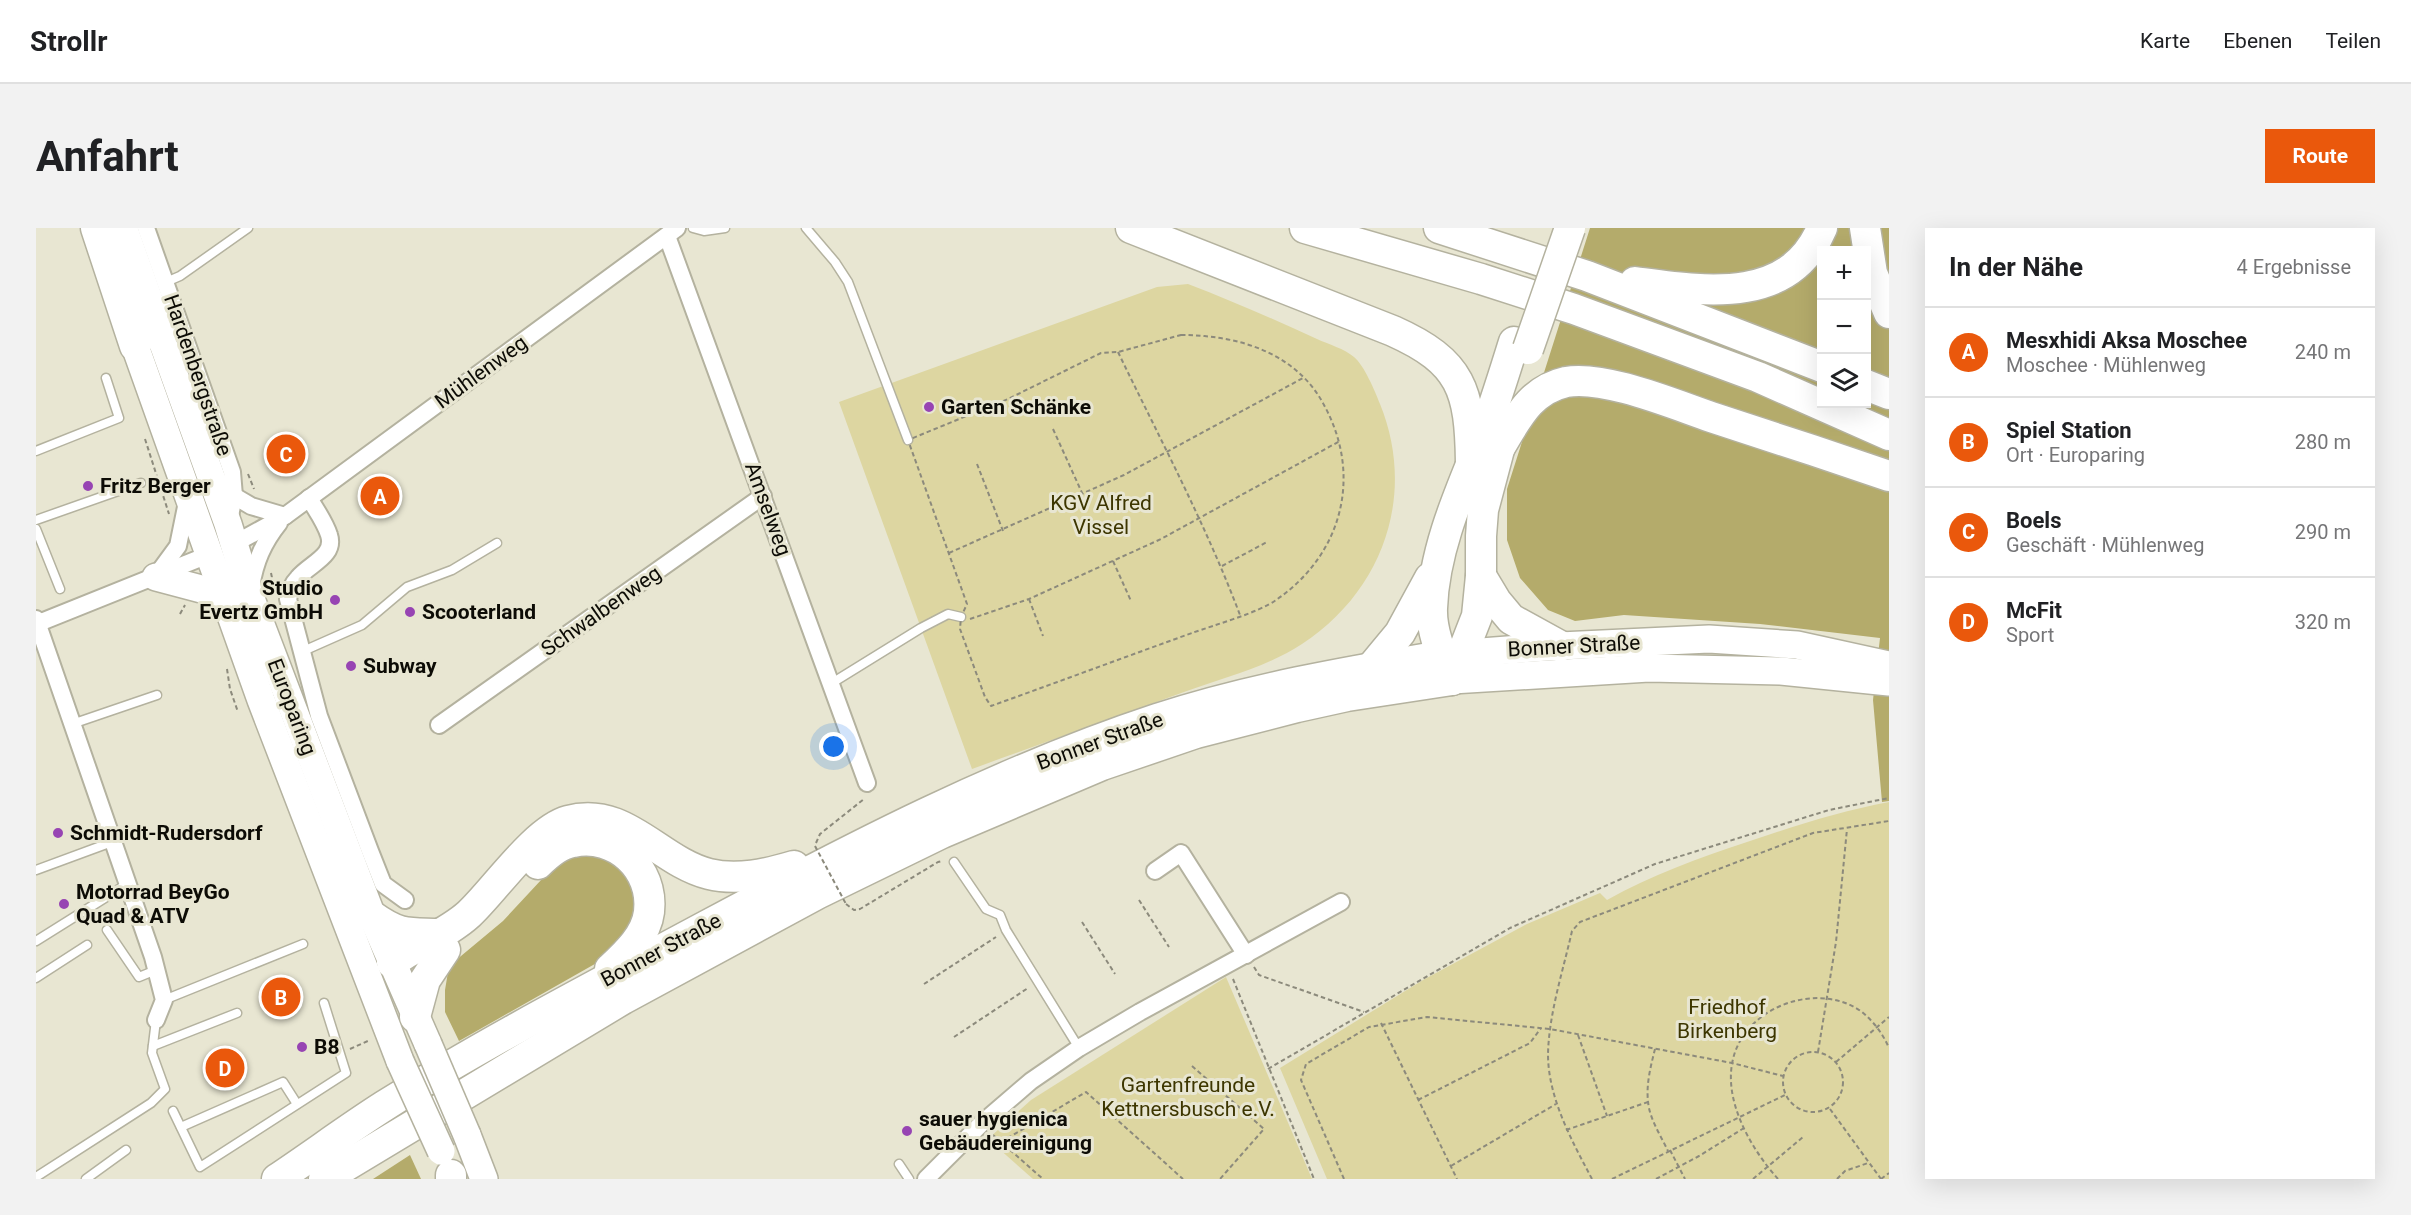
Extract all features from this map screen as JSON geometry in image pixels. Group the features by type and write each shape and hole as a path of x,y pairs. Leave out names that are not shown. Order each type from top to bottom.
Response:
{"highway":[{"name":"Europaring","path":"96,228 148,342"},
{"name":"Europaring","path":"122,228 148,342"},
{"path":"1131,228 1372,322 1422,344 1455,376 1465,398 1470,423 1471,463"},
{"path":"1305,228 1481,279 1574,309 1758,377 1889,435"},
{"path":"1439,228 1587,276 1817,365"},
{"path":"1455,667 1477,616 1484,510 1521,346 1555,228"},
{"path":"1371,668 1400,633 1436,567 1471,463 1570,228"},
{"path":"1587,276 1685,289 1733,291 1767,282 1793,267 1815,244 1822,228"},
{"path":"1865,228 1872,273 1889,313"},
{"path":"1500,447 1522,408 1532,398 1548,388 1564,383 1596,382 1661,400 1889,476"},
{"path":"1871,387 1889,394"},
{"path":"1436,567 1431,610 1455,667"},
{"path":"1481,576 1510,619 1560,646"},
{"name":"Bonner Straße","path":"277,1179 385,1106 817,856 1097,740 1161,718 1255,692 1371,668 1455,667"},
{"name":"Bonner Straße","path":"324,1179 623,999 886,860 1009,803 1113,761 1196,733 1455,667"},
{"path":"415,1017 425,980 442,942 541,837 566,821 591,818 616,823 637,834 675,860 710,875 767,875 817,856"},
{"path":"379,968 405,952 431,941 464,940 545,857 572,842 594,840 622,851 635,862 644,876 648,890 649,913 642,932 628,952 591,988"},
{"path":"372,916 405,934 442,942"}],"main road":[{"name":"Europaring","path":"148,342 212,480 231,534 238,600 379,968 415,1017 484,1179"},
{"name":"Europaring","path":"148,342 189,495 208,555 238,600 372,916 388,1031 448,1168"},
{"path":"212,480 234,496"},
{"path":"208,555 231,534"},
{"path":"156,577 238,600"},
{"name":"Bonner Straße","path":"1455,667 1560,646 1709,639 1797,645 1889,665"},
{"name":"Bonner Straße","path":"1455,667 1781,671 1889,682"}],"street":[{"name":"Hardenbergstraße","path":"146,228 232,472 234,496 231,534"},
{"name":"Amselweg","path":"672,232 763,496 867,783"},
{"name":"Mühlenweg","path":"238,600 269,536 285,516 672,232"},
{"path":"156,577 178,546 189,495"},
{"path":"234,496 251,506 285,516"},
{"name":"Schwalbenweg","path":"440,725 763,496"},
{"path":"309,498 326,527 330,538 330,549 299,576 291,588 288,599 319,716 383,884 405,900"},
{"name":"Mühlenweg","path":"231,534 285,516"},
{"path":"156,1020 164,1000 156,970 37,622 208,555"},
{"path":"1155,871 1181,853 1246,955"},
{"path":"926,1179 982,1123 1031,1081 1079,1048 1341,902"}],"lane":[{"path":"166,282 180,276 248,228"},
{"path":"693,228 704,231 725,228"},
{"path":"806,228 835,262 848,282 908,440"},
{"path":"36,451 119,418 106,378"},
{"path":"36,520 141,483"},
{"path":"36,529 60,589"},
{"path":"301,652 363,625 407,587 452,570 497,543"},
{"path":"832,683 930,623 948,614 961,617"},
{"path":"71,724 157,695"},
{"path":"36,870 112,842"},
{"path":"954,862 986,909 1000,915 1006,930 1079,1048"},
{"path":"36,941 127,884"},
{"path":"107,930 139,977 156,970"},
{"path":"164,1000 303,944"},
{"path":"36,978 87,945"},
{"path":"173,1111 200,1167 346,1072 324,1003"},
{"path":"153,1046 237,1014"},
{"path":"36,1177 151,1103 165,1089 152,1053 156,1020"},
{"path":"181,1127 283,1082 297,1104"},
{"path":"86,1179 126,1150"},
{"path":"899,1164 909,1179"}],"path":[{"path":"1181,335 1209,335 1234,339 1263,349 1291,367 1303,378 1321,399 1332,419 1340,441 1345,478 1341,508 1330,541 1316,564 1275,602 991,706 985,697 960,629 961,617 967,604 908,440 1008,399 1101,353 1118,352 1181,335"},
{"path":"1118,352 1200,518 1222,566 1240,615"},
{"path":"949,553 1083,495 1166,453 1303,378"},
{"path":"1053,429 1083,495"},
{"path":"961,617 974,619 1029,599 1161,539 1340,441"},
{"path":"977,464 1003,531"},
{"path":"1222,566 1267,542"},
{"path":"257,558 269,562 273,586 288,599"},
{"path":"1113,561 1131,601"},
{"path":"1029,599 1043,636"},
{"path":"226,666 230,689 238,712"},
{"path":"867,783 869,790 866,797 820,834 817,856 846,904 854,910 860,909 938,862 954,862"},
{"path":"1268,1069 1510,928 1655,864 1829,810 1889,798"},
{"path":"1592,1179 1566,1130 1556,1104 1548,1056 1550,1029 1572,931 1580,922 1813,833 1889,821"},
{"path":"1818,1052 1836,942 1847,829"},
{"path":"1139,900 1169,947"},
{"path":"1082,922 1115,974"},
{"path":"924,984 1006,930"},
{"path":"1246,955 1259,975 1365,1012"},
{"path":"1228,965 1314,1179"},
{"path":"954,1037 1038,982"},
{"path":"1778,1179 1768,1168 1744,1128 1733,1096 1732,1063 1737,1046 1751,1026 1766,1013 1784,1004 1807,999 1827,999 1861,1012 1877,1027 1889,1048"},
{"path":"1344,1179 1301,1080 1306,1064 1369,1027 1381,1023 1427,1017 1550,1029 1732,1063 1783,1076"},
{"path":"1836,1062 1889,1017"},
{"path":"1381,1023 1457,1179"},
{"path":"1418,1100 1530,1043 1541,1029"},
{"path":"340,1054 388,1031"},
{"path":"1578,1035 1607,1116"},
{"path":"1655,1048 1648,1102 1669,1150 1685,1179"},
{"path":"1818,1052 1828,1055 1836,1062 1842,1073 1843,1087 1839,1099 1829,1108 1817,1113 1804,1112 1793,1105 1785,1095 1783,1076 1790,1062 1803,1053 1818,1052"},
{"path":"1192,1066 1264,1129 1220,1179"},
{"path":"1001,1142 1086,1092 1184,1179"},
{"path":"1612,1179 1785,1095"},
{"path":"1566,1130 1648,1102"},
{"path":"1451,1166 1556,1104"},
{"path":"1829,1108 1881,1179 1889,1173"},
{"path":"982,1123 1043,1179"},
{"path":"1656,1179 1744,1128"},
{"path":"1753,1179 1803,1137"},
{"path":"1837,1179 1845,1171 1868,1162"}],"green space":[{"name":"KGV Alfred Vissel","path":"1188,284 1341,349 1354,357 1362,366 1380,404 1391,438 1395,472 1393,506 1385,538 1372,569 1354,597 1330,622 1302,644 1274,659 972,769 839,402 1157,287"},
{"name":"Friedhof Birkenberg","path":"1889,802 1889,1179 1327,1179 1280,1068 1423,980 1527,924 1600,893 1607,900 1693,861 1782,830"},
{"name":"Gartenfreunde Kettnersbusch e.V.","path":"1226,977 1312,1179 1033,1179 988,1139 1031,1100"}],"shaded area":[{"path":"1590,228 1889,228 1889,801 1882,802 1873,700 1880,638 1760,624 1624,615 1575,621 1548,610 1520,578 1507,540 1507,489"},
{"path":"589,852 620,863 640,904 623,948 459,1041 445,1012 445,990 449,966 503,921 542,879 560,864 574,855"},
{"path":"410,1155 421,1179 373,1179"}],"place":[{"name":"Garten Schänke","path":"929,407"},
{"name":"Boels","path":"286,454"},
{"name":"Fritz Berger","path":"88,486"},
{"name":"Mesxhidi Aksa Moschee","path":"380,496"},
{"name":"Studio Evertz GmbH","path":"335,600"},
{"name":"Scooterland","path":"410,612"},
{"name":"Subway","path":"351,666"},
{"name":"Schmidt-Rudersdorf","path":"58,833"},
{"name":"Motorrad BeyGo Quad & ATV","path":"64,904"},
{"name":"Spiel Station","path":"281,997"},
{"name":"B8","path":"302,1047"},
{"name":"McFit","path":"225,1068"},
{"name":"sauer hygienica Gebäudereinigung","path":"907,1131"}]}
